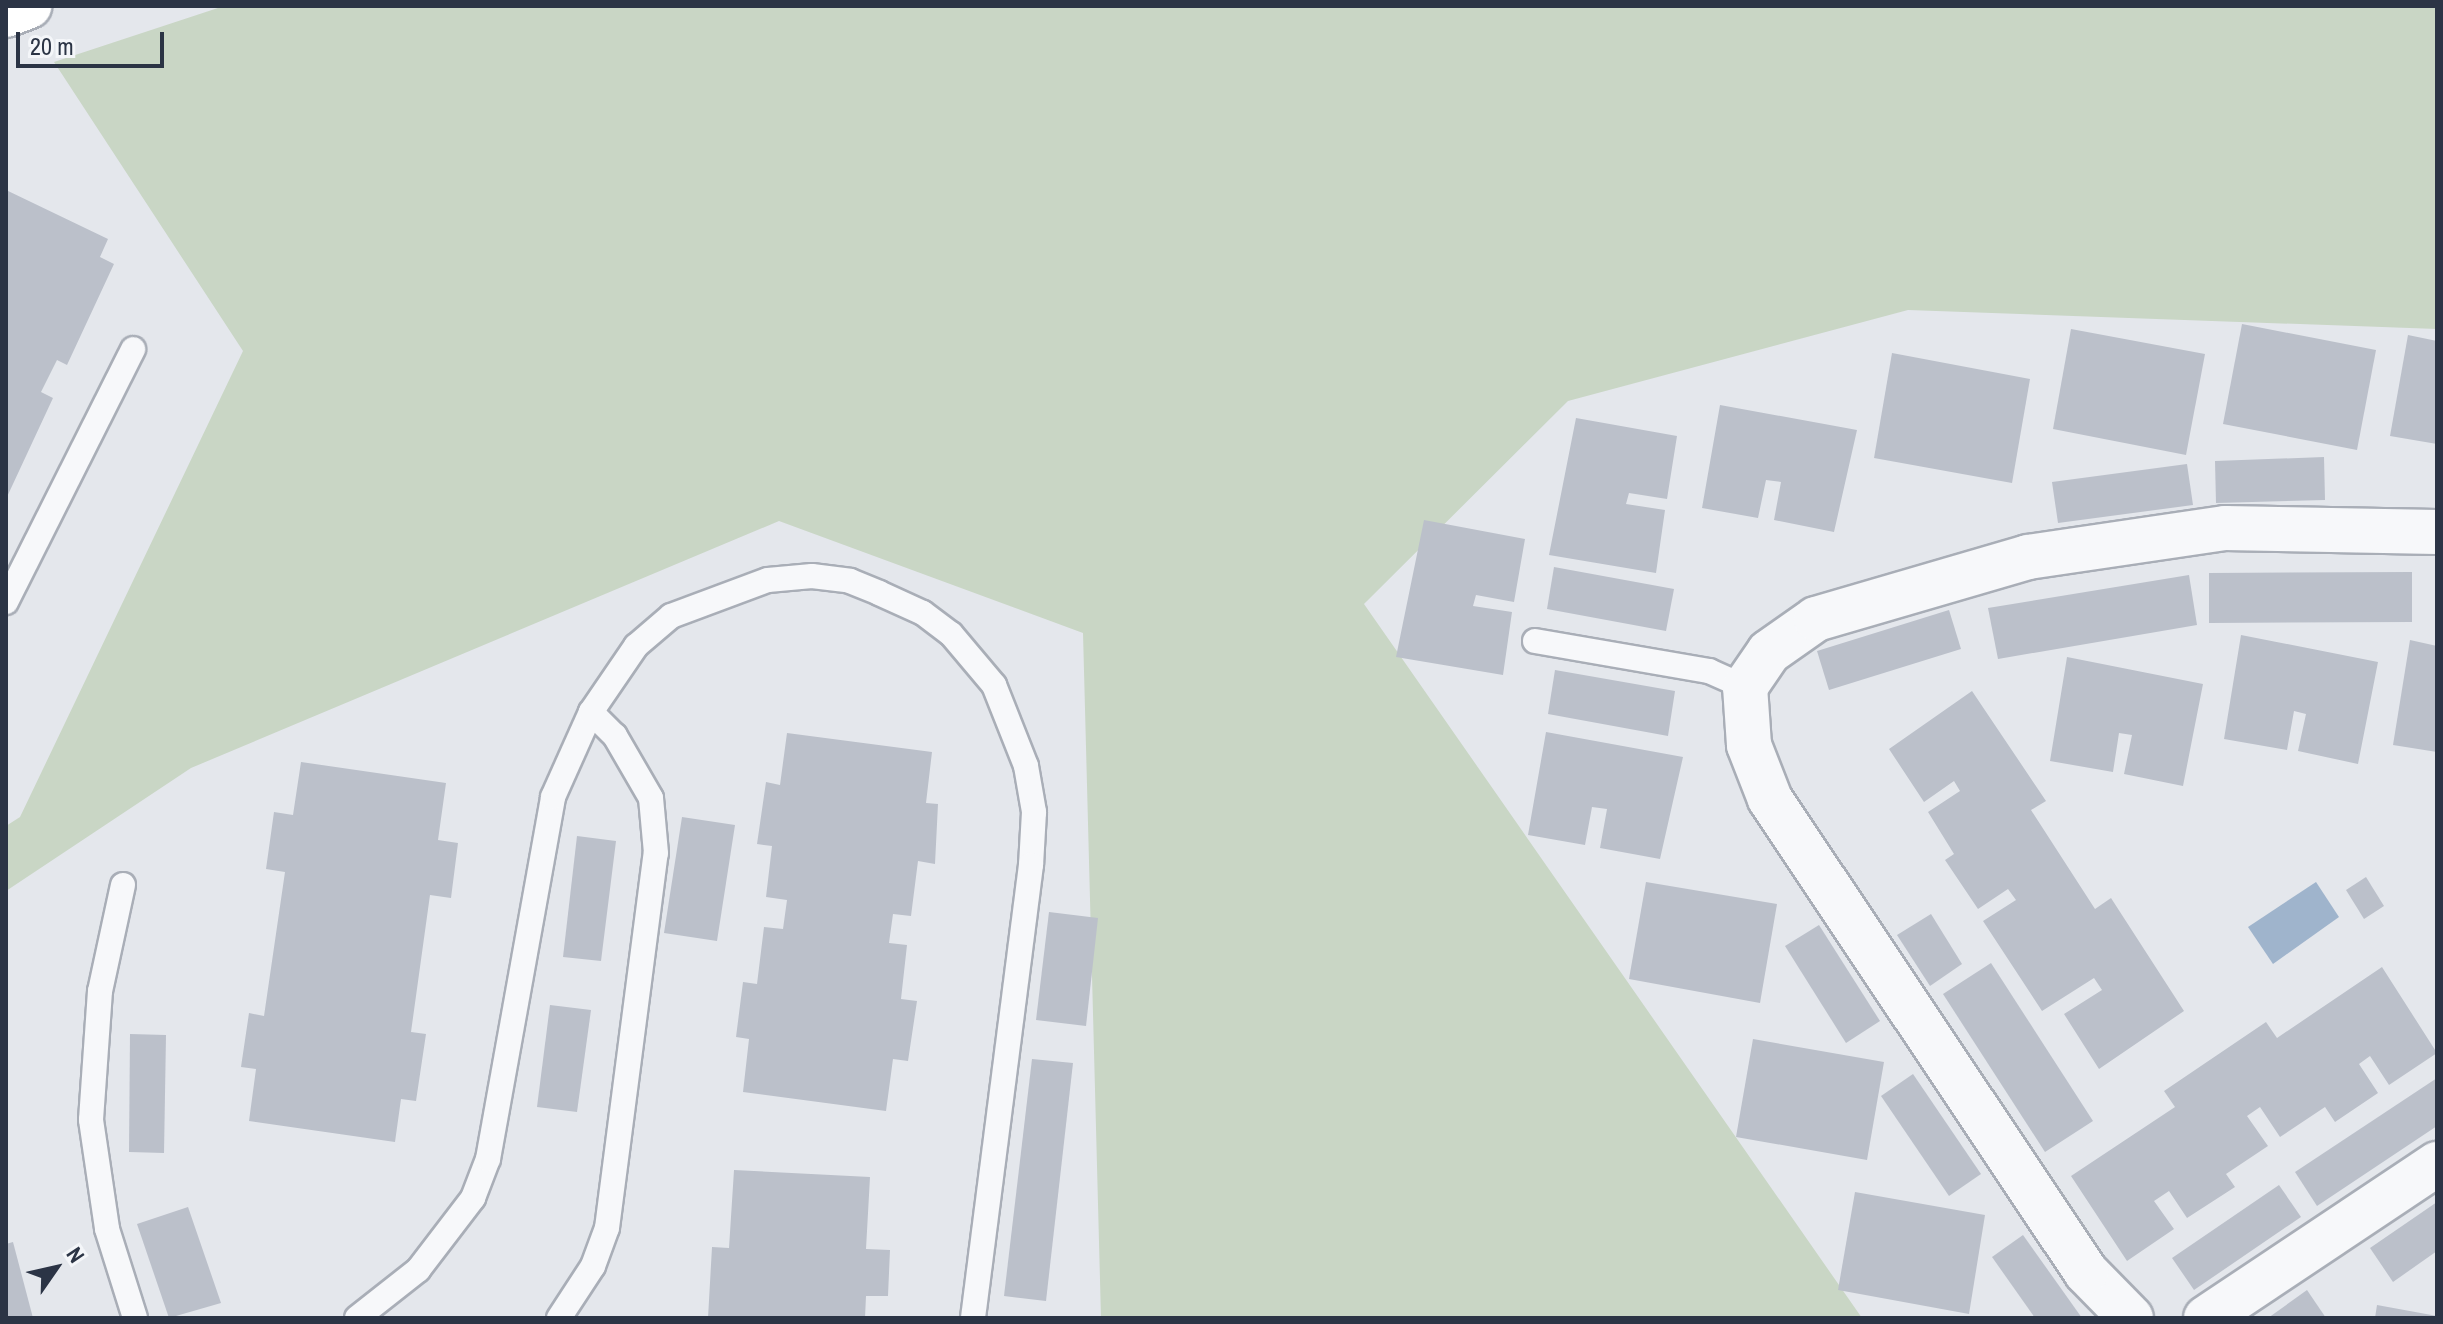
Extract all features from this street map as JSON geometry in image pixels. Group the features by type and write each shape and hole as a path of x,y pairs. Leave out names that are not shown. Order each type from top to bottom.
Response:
{"highway":[{"path":"6,15 29,6"}],"street":[{"path":"2131,1318 2086,1272 1770,799 1749,745 1745,687 1769,652 1816,619 2028,557 2225,528 2437,532"},
{"path":"2206,1318 2437,1164"}],"lane":[{"path":"6,602 133,349"},
{"path":"357,1318 391,1308 453,1230 473,1198 488,1159 553,797 591,712 636,646 671,616 768,580 812,576 850,581 923,613 951,634 994,685 1026,766 1034,812 973,1318"},
{"path":"1535,641 1709,671 1745,687"},
{"path":"559,1318 593,1266 607,1228 656,853 651,798 615,736 591,712"},
{"path":"123,885 100,991 91,1120 107,1229 135,1318"}],"green space":[{"path":"224,6 2437,6 2437,329 1908,310 1568,401 1364,604 1862,1318 1101,1318 1083,633 779,521 191,768 6,891 6,826 20,817 243,351 54,62"}],"water":[{"path":"2316,882 2339,917 2273,964 2248,927"}],"building":[{"path":"6,190 108,239 100,257 114,264 67,365 57,360 41,392 53,398 6,499"},
{"path":"2242,324 2376,350 2357,450 2223,424"},
{"path":"2071,329 2205,354 2186,455 2053,429"},
{"path":"2408,335 2437,341 2437,444 2390,436"},
{"path":"1892,353 2030,379 2012,483 1874,458"},
{"path":"1720,405 1857,430 1834,532 1774,520 1781,482 1766,480 1758,518 1702,508"},
{"path":"1576,418 1677,436 1667,499 1629,493 1626,504 1665,510 1656,573 1549,555"},
{"path":"2324,457 2325,500 2216,503 2215,461"},
{"path":"2187,464 2193,505 2058,523 2052,482"},
{"path":"1424,520 1525,539 1514,602 1476,595 1473,606 1512,612 1503,675 1396,657"},
{"path":"1554,567 1674,589 1666,631 1547,609"},
{"path":"2412,572 2412,622 2209,623 2209,573"},
{"path":"2189,575 2197,625 1998,659 1988,608"},
{"path":"1949,610 1961,649 1829,690 1817,651"},
{"path":"2241,635 2378,662 2358,764 2298,751 2306,714 2294,711 2287,750 2224,739"},
{"path":"2410,640 2437,646 2437,752 2393,745"},
{"path":"2067,657 2203,684 2183,786 2124,774 2132,735 2119,733 2113,772 2050,761"},
{"path":"1555,670 1675,691 1668,736 1548,714"},
{"path":"1972,691 2046,801 2031,810 2095,909 2111,898 2184,1011 2099,1069 2064,1014 2102,990 2094,978 2042,1011 1983,921 2016,900 2008,889 1978,909 1945,860 1954,854 1928,812 1960,791 1954,781 1924,802 1889,749"},
{"path":"1546,732 1683,757 1660,859 1600,848 1607,809 1592,807 1585,845 1528,835"},
{"path":"787,733 932,752 926,803 938,804 935,864 918,861 911,916 893,914 889,943 907,945 901,999 917,1001 908,1061 893,1059 886,1111 743,1092 749,1039 736,1037 743,982 757,984 764,927 783,929 787,900 766,897 772,846 757,844 766,782 780,785"},
{"path":"301,762 446,783 438,840 458,843 451,898 430,895 411,1032 426,1034 416,1101 401,1099 395,1142 249,1121 256,1069 241,1067 249,1013 264,1016 285,872 266,869 274,812 293,815"},
{"path":"682,817 735,825 717,941 664,933"},
{"path":"577,836 616,841 601,961 563,957"},
{"path":"2366,877 2384,906 2364,919 2346,890"},
{"path":"1646,882 1777,904 1760,1003 1629,979"},
{"path":"1049,912 1098,918 1086,1026 1036,1020"},
{"path":"1931,914 1962,964 1930,986 1897,935"},
{"path":"1819,925 1880,1021 1846,1043 1785,946"},
{"path":"1991,963 2093,1121 2045,1152 1943,994"},
{"path":"2382,967 2437,1053 2389,1085 2370,1056 2359,1064 2378,1093 2335,1122 2325,1107 2280,1137 2260,1107 2247,1116 2268,1146 2226,1174 2235,1187 2187,1218 2169,1191 2154,1201 2174,1229 2127,1261 2071,1176 2175,1107 2164,1091 2266,1022 2277,1038"},
{"path":"550,1005 591,1010 577,1112 537,1107"},
{"path":"130,1034 166,1035 164,1153 129,1152"},
{"path":"1753,1039 1884,1062 1867,1160 1736,1137"},
{"path":"1032,1059 1073,1063 1046,1301 1004,1296"},
{"path":"1913,1074 1981,1174 1949,1196 1881,1096"},
{"path":"2437,1078 2437,1126 2317,1206 2295,1172"},
{"path":"734,1170 870,1177 866,1249 890,1250 888,1296 866,1296 865,1318 708,1318 712,1247 729,1248"},
{"path":"2279,1185 2301,1217 2194,1290 2172,1258"},
{"path":"1855,1192 1985,1215 1969,1314 1838,1290"},
{"path":"2437,1202 2437,1251 2393,1282 2370,1248"},
{"path":"188,1207 221,1303 169,1318 137,1224"},
{"path":"2023,1235 2082,1318 2035,1318 1992,1257"},
{"path":"13,1242 33,1318 6,1318 6,1244"},
{"path":"2307,1290 2326,1318 2268,1318"},
{"path":"2377,1305 2437,1316 2437,1318 2375,1318"}]}
